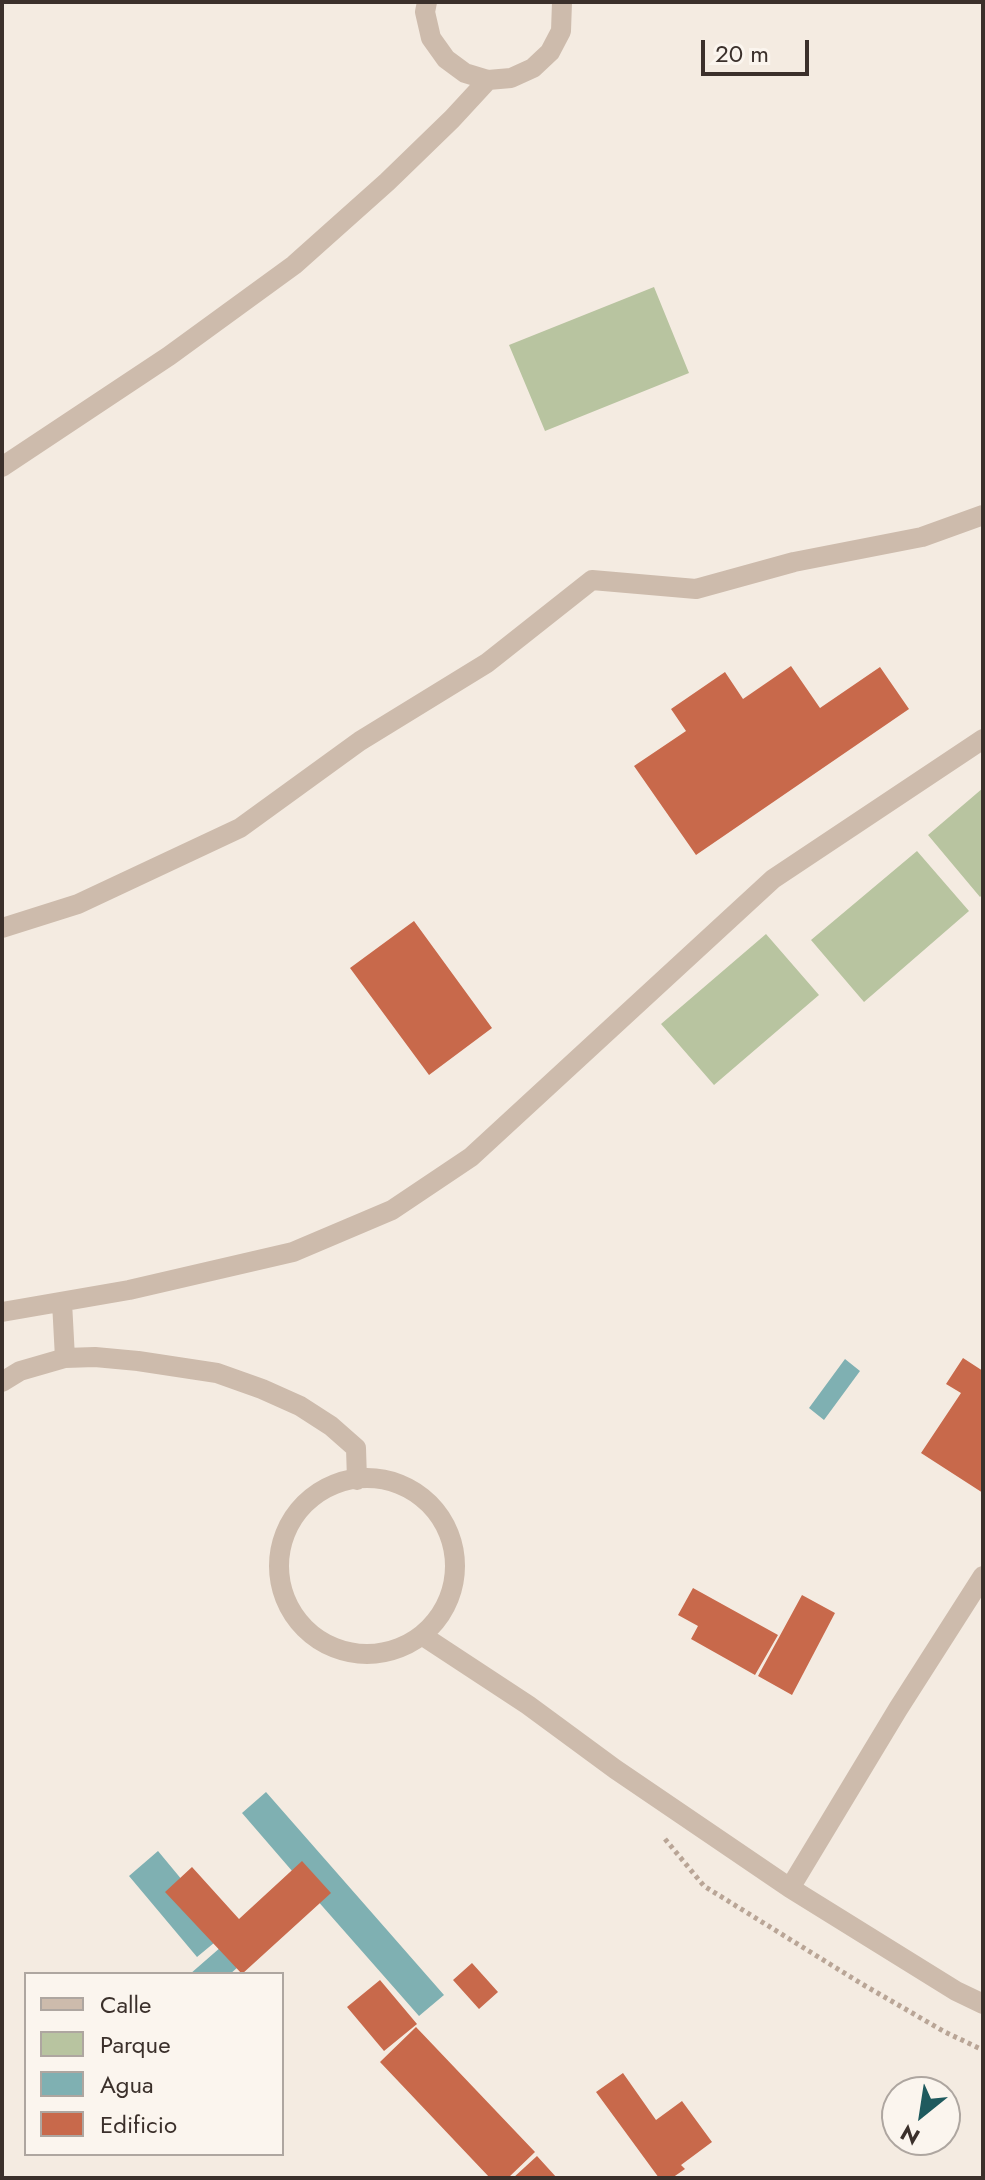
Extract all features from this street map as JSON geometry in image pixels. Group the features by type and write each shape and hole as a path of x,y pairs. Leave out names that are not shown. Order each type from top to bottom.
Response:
{"street":[{"path":"427,2 425,12 431,38 446,59 465,73 488,80 511,78 533,68 550,52 561,31 562,2"},
{"path":"2,467 169,356 294,265 398,172 488,80"},
{"path":"2,928 78,904 240,828 360,741 487,663 592,580 696,589 794,562 922,537 983,515"},
{"path":"2,1312 129,1290 293,1252 392,1210 471,1157 773,879 983,739"},
{"path":"62,1302 65,1358"},
{"path":"2,1382 20,1371 65,1358 138,1361 217,1373 300,1406 331,1426 356,1448 357,1480"},
{"path":"376,1478 409,1489 436,1511 452,1542 455,1576 445,1609 423,1636 392,1652 357,1655 324,1644 297,1622 281,1591 278,1556 288,1524 311,1497 342,1481 357,1480 376,1478"},
{"path":"790,1888 983,1576"},
{"path":"423,1636 528,1705 615,1769 790,1888 956,1991 983,2004"}],"path":[{"path":"661,1834 704,1886 862,1984 983,2050"}],"green space":[{"path":"654,287 689,373 545,431 509,345"},
{"path":"983,788 983,894 980,897 928,835"},
{"path":"917,851 969,911 864,1002 811,940"},
{"path":"766,934 819,995 714,1085 661,1024"}],"water":[{"path":"845,1359 860,1371 824,1420 809,1408"},
{"path":"266,1792 444,1995 419,2016 316,1899 232,1972 192,1972 299,1879 242,1813"},
{"path":"158,1851 226,1933 197,1957 129,1876"}],"building":[{"path":"791,666 820,708 880,667 909,709 696,855 634,766 686,731 671,709 725,672 743,699"},
{"path":"414,921 492,1028 429,1075 350,968"},
{"path":"963,1358 983,1371 983,1493 921,1453 961,1393 946,1384"},
{"path":"693,1588 778,1635 755,1675 691,1639 698,1626 678,1615"},
{"path":"802,1595 835,1613 792,1695 758,1676"},
{"path":"302,1861 331,1893 244,1972 240,1972 165,1892 192,1867 239,1919"},
{"path":"472,1963 498,1992 479,2009 453,1980"},
{"path":"380,1980 417,2024 384,2051 347,2007"},
{"path":"416,2027 535,2152 508,2178 490,2178 380,2062"},
{"path":"623,2073 656,2120 682,2101 712,2142 681,2165 685,2169 672,2178 659,2178 596,2092"},
{"path":"537,2156 557,2178 513,2178"}]}
